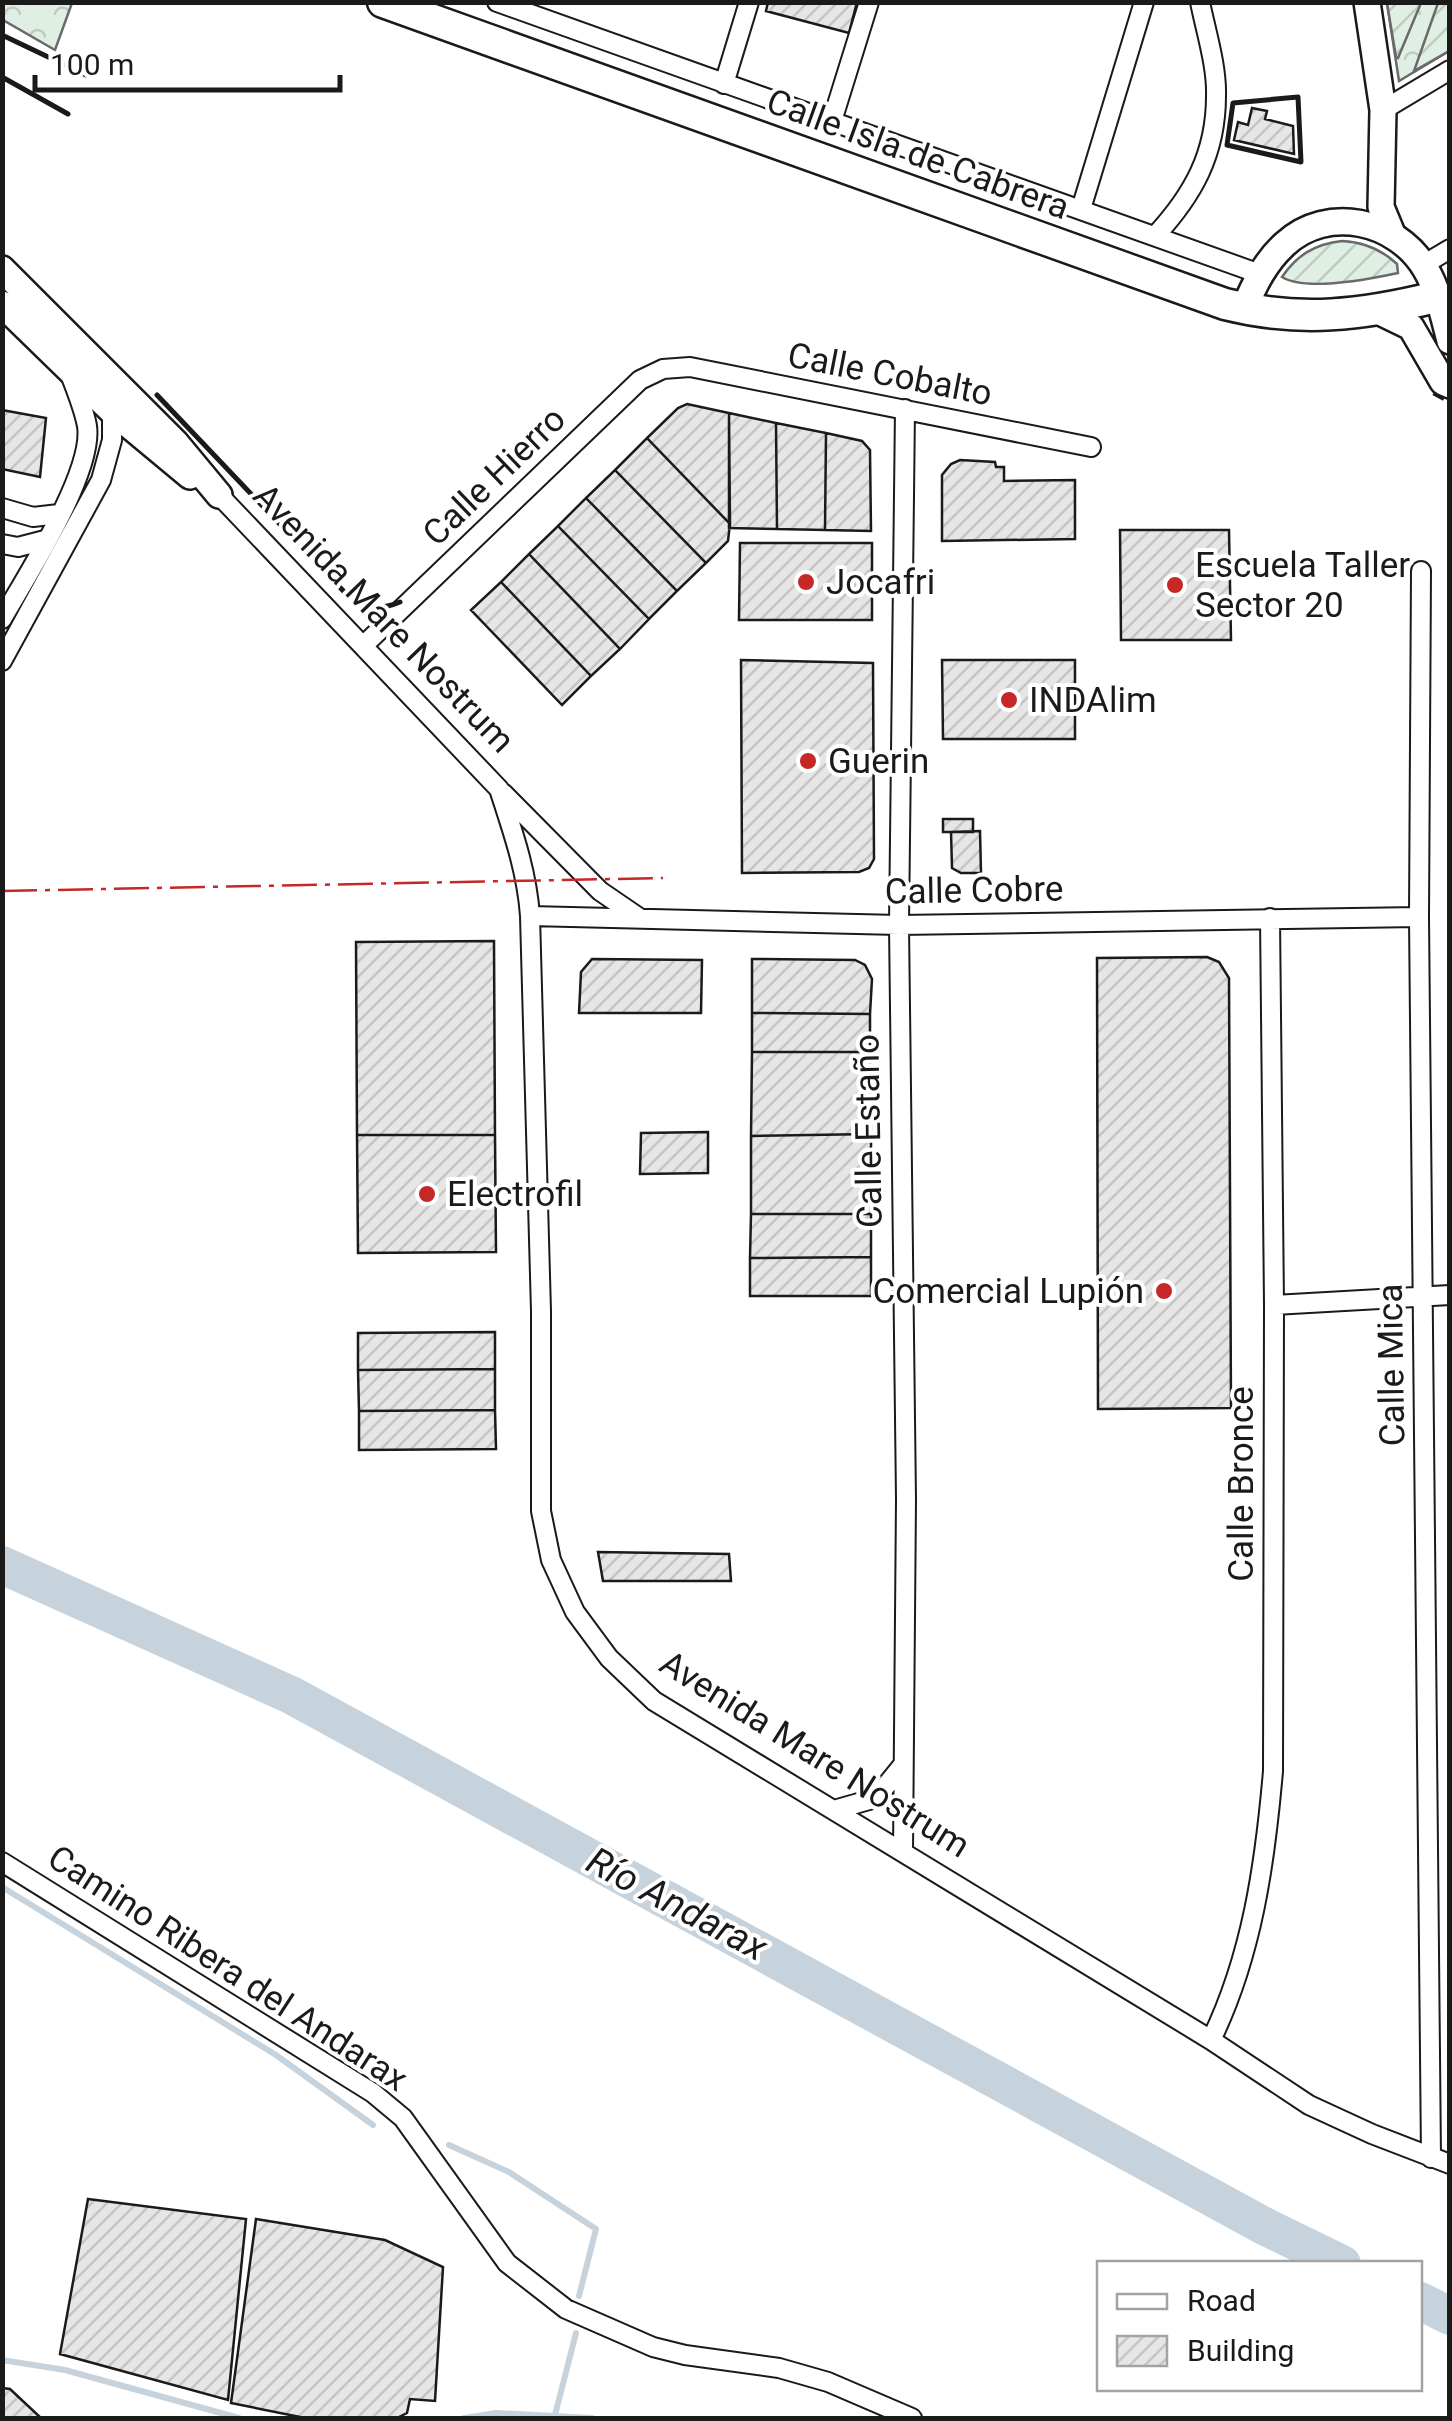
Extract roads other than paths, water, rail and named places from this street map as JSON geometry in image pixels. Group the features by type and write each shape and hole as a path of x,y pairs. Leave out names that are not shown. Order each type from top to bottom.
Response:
{"main road":[{"name":"Calle Isla de Cabrera","path":"383,2 1244,309 1305,315 1378,312 1444,303"}],"street":[{"name":"Calle Isla de Cabrera","path":"497,2 1260,274"},
{"path":"724,84 748,2"},
{"path":"832,122 869,2"},
{"path":"1081,209 1144,2"},
{"path":"1154,236 1184,204 1208,158 1217,94 1200,2"},
{"path":"1367,2 1384,110 1381,207 1393,236 1444,303"},
{"path":"1384,110 1450,70"},
{"path":"1244,309 1260,274 1283,245 1300,232 1326,222 1361,220 1381,207"},
{"path":"1352,222 1393,236"},
{"path":"1444,303 1450,250"},
{"name":"Avenida Mare Nostrum","path":"2,269 79,363 113,412 176,466 219,495"},
{"name":"Avenida Mare Nostrum","path":"2,304 176,442 219,495 499,789 600,891 642,920"},
{"path":"1378,312 1411,327 1443,382 1450,385"},
{"path":"2,620 77,481 87,447 79,363"},
{"name":"Calle Cobalto","path":"676,367 1091,448"},
{"name":"Calle Hierro","path":"364,645 640,380 676,367"},
{"name":"Calle Estaño","path":"902,1852 906,1499 899,925 905,409"},
{"path":"2,661 101,480 112,440 113,412"},
{"path":"2,508 33,518 59,514"},
{"path":"33,518 45,540"},
{"path":"10,545 45,540 63,549"},
{"path":"10,545 30,569"},
{"name":"Calle Mica","path":"1420,571 1422,1295 1440,2161"},
{"name":"Avenida Mare Nostrum","path":"499,789 528,880 541,1311 541,1511 551,1560 574,1612 609,1658 654,1701 1309,2104 1440,2161"},
{"name":"Calle Cobre","path":"530,916 899,925 1420,917"},
{"name":"Calle Bronce","path":"1210,2040 1230,1999 1251,1926 1267,1844 1273,1771 1270,918"},
{"path":"1274,1305 1450,1295"},
{"path":"834,1810 876,1798 902,1766"},
{"name":"Camino Ribera del Andarax","path":"2,1862 373,2093 402,2118 507,2263 566,2309 652,2347 685,2356 779,2368 828,2382 912,2418"}],"waterway":[{"name":"Río Andarax","path":"2,1565 291,1695 1266,2227 1336,2261"},
{"path":"2,1887 276,2055 373,2125"},
{"path":"449,2145 509,2172 596,2229 579,2296"},
{"name":"Río Andarax","path":"1422,2302 1450,2316"},
{"path":"555,2415 576,2333"},
{"path":"2,2360 65,2370 239,2418"},
{"path":"464,2418 496,2413 592,2418"}],"place":[{"name":"Jocafri","path":"806,582"},
{"name":"Escuela Taller Sector 20","path":"1175,585"},
{"name":"INDAlim","path":"1009,700"},
{"name":"Guerin","path":"808,761"},
{"name":"Electrofil","path":"427,1194"},
{"name":"Comercial Lupión","path":"1164,1291"}]}
